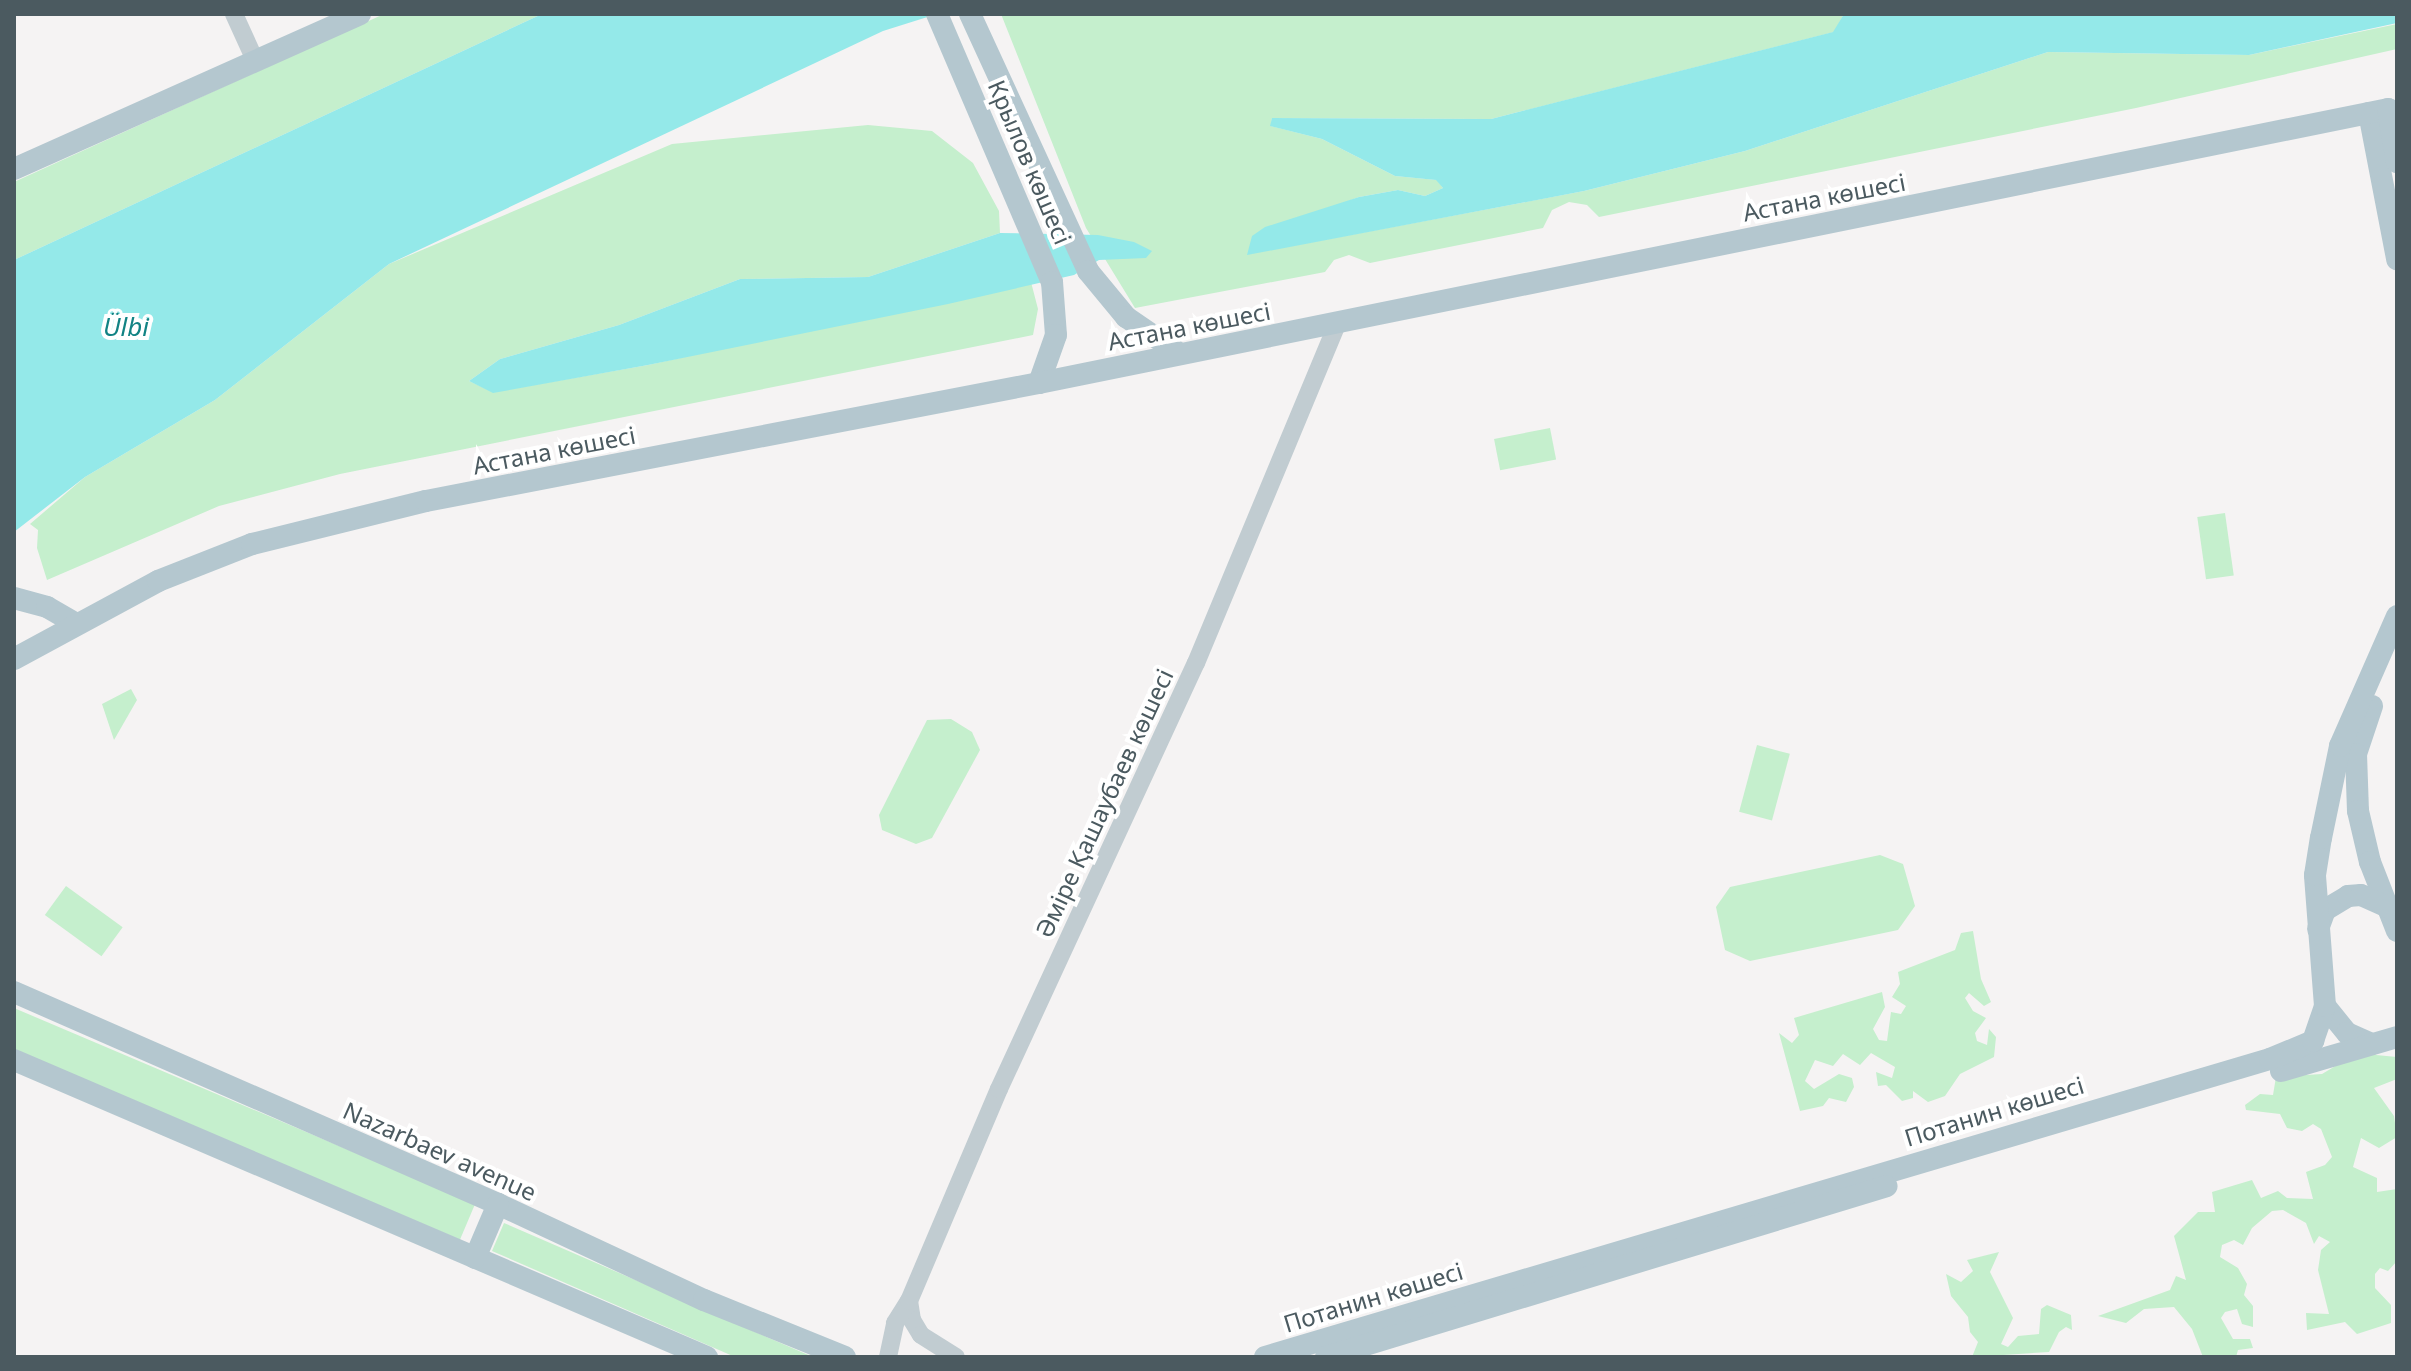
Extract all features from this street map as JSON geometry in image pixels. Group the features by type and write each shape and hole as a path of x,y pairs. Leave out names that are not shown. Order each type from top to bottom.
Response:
{"main road":[{"path":"14,169 360,14"},
{"name":"Крылов көшесі","path":"937,14 1042,251 1052,282 1056,335 1039,383"},
{"name":"Крылов көшесі","path":"970,14 1070,239 1088,271 1126,317 1180,354"},
{"path":"2385,110 2397,162"},
{"path":"2385,110 2397,259"},
{"name":"Астана көшесі","path":"14,659 158,581 260,542 426,501 1039,383 2385,110"},
{"path":"14,598 77,624"},
{"name":"Потанин көшесі","path":"1265,1357 2300,1050 2313,1041 2325,1006 2315,875 2352,738 2397,616"},
{"name":"Потанин көшесі","path":"2397,654 2352,738 2358,811 2397,931"},
{"path":"2318,929 2325,910 2348,896 2361,895 2388,907"},
{"name":"Nazarbaev avenue","path":"14,992 498,1204 704,1300 845,1357"},
{"path":"2325,1006 2347,1033 2388,1037"},
{"name":"Потанин көшесі","path":"1326,1357 2388,1037"},
{"path":"14,1060 707,1357"},
{"path":"475,1258 498,1204"}],"street":[{"path":"234,14 255,60"},
{"name":"Әміре Қашаубаев көшесі","path":"888,1357 895,1323 909,1301 999,1089 1201,650 1338,322"},
{"path":"909,1301 921,1335 956,1357"}],"green space":[{"path":"384,14 542,14 14,260 14,182"},
{"path":"1001,14 1844,14 1834,32 1491,119 1272,118 1271,126 1322,139 1395,176 1437,180 1443,188 1425,196 1398,190 1359,197 1314,214 1248,254 1584,191 1745,151 2048,52 2249,55 2397,24 2397,49 2136,108 1599,217 1587,205 1569,202 1552,210 1543,228 1370,263 1349,255 1334,260 1325,272 1135,308 1086,228"},
{"path":"868,125 932,131 973,163 999,211 1000,233 868,277 740,279 619,325 500,359 469,381 493,392 648,365 1031,282 1038,309 1033,335 340,474 219,506 47,580 37,548 38,530 30,524 85,477 215,400 389,264 672,144"},
{"path":"1550,428 1556,459 1500,470 1494,439"},
{"path":"2225,513 2234,575 2206,579 2197,517"},
{"path":"131,689 137,700 114,740 102,704"},
{"path":"951,719 972,732 980,750 932,838 916,844 882,830 879,815 927,720"},
{"path":"1757,745 1790,754 1772,820 1739,812"},
{"path":"1880,855 1903,864 1915,906 1898,930 1750,961 1725,950 1716,907 1730,887"},
{"path":"66,886 123,927 101,956 45,915"},
{"path":"1973,931 1981,979 1991,1002 1984,1006 1969,993 1965,998 1973,1011 1986,1018 1975,1033 1977,1041 1987,1045 1989,1029 1996,1037 1994,1057 1960,1074 1945,1096 1928,1102 1913,1091 1913,1098 1902,1101 1886,1085 1878,1086 1876,1072 1892,1078 1895,1067 1871,1053 1860,1065 1843,1054 1833,1066 1815,1060 1805,1081 1814,1089 1839,1074 1852,1078 1854,1087 1846,1102 1829,1098 1823,1106 1800,1111 1779,1033 1792,1043 1799,1035 1794,1018 1882,992 1885,1007 1873,1029 1879,1040 1887,1041 1891,1012 1901,1014 1906,1006 1892,997 1900,984 1898,972 1955,950 1961,933"},
{"path":"14,1008 475,1204 460,1240 14,1050"},
{"path":"2369,1046 2376,1055 2397,1057 2397,1079 2374,1088 2394,1116 2397,1137 2379,1148 2361,1138 2353,1167 2377,1178 2377,1192 2397,1189 2397,1261 2388,1271 2380,1268 2375,1274 2375,1288 2391,1305 2391,1323 2357,1334 2345,1322 2307,1330 2306,1313 2329,1314 2318,1270 2321,1250 2330,1242 2319,1236 2314,1244 2306,1223 2283,1210 2272,1211 2252,1228 2243,1245 2234,1240 2222,1245 2220,1257 2238,1268 2247,1284 2244,1295 2253,1306 2253,1327 2242,1324 2237,1309 2225,1312 2221,1318 2233,1339 2250,1339 2253,1348 2238,1350 2236,1357 2203,1357 2192,1329 2174,1307 2144,1309 2126,1323 2098,1316 2170,1290 2176,1276 2186,1280 2174,1236 2198,1212 2215,1212 2212,1192 2252,1180 2261,1198 2278,1191 2287,1198 2313,1199 2306,1172 2325,1165 2332,1157 2321,1129 2313,1124 2302,1131 2287,1128 2280,1114 2246,1110 2245,1105 2260,1094 2273,1095 2276,1077 2322,1074"},
{"path":"504,1223 813,1357 735,1357 492,1251"},
{"path":"1999,1252 1990,1272 2013,1318 2001,1344 2008,1347 2018,1336 2039,1334 2041,1309 2047,1305 2071,1315 2072,1330 2066,1327 2059,1332 2049,1352 1972,1357 1978,1342 1970,1332 1968,1317 1951,1296 1946,1274 1961,1282 1973,1271 1967,1260"}],"water":[{"name":"Ülbi","path":"542,14 937,14 883,31 389,264 215,400 85,477 14,532 14,260"},
{"path":"1844,14 2397,14 2397,23 2249,55 2048,52 1745,151 1584,191 1247,255 1252,236 1265,227 1359,197 1398,190 1425,196 1443,188 1436,180 1395,176 1322,139 1270,126 1272,118 1491,119 1833,32"},
{"path":"1000,233 1098,235 1134,242 1152,251 1146,258 1099,260 1074,275 948,304 648,365 493,393 469,381 500,359 619,325 740,279 868,277"}]}
